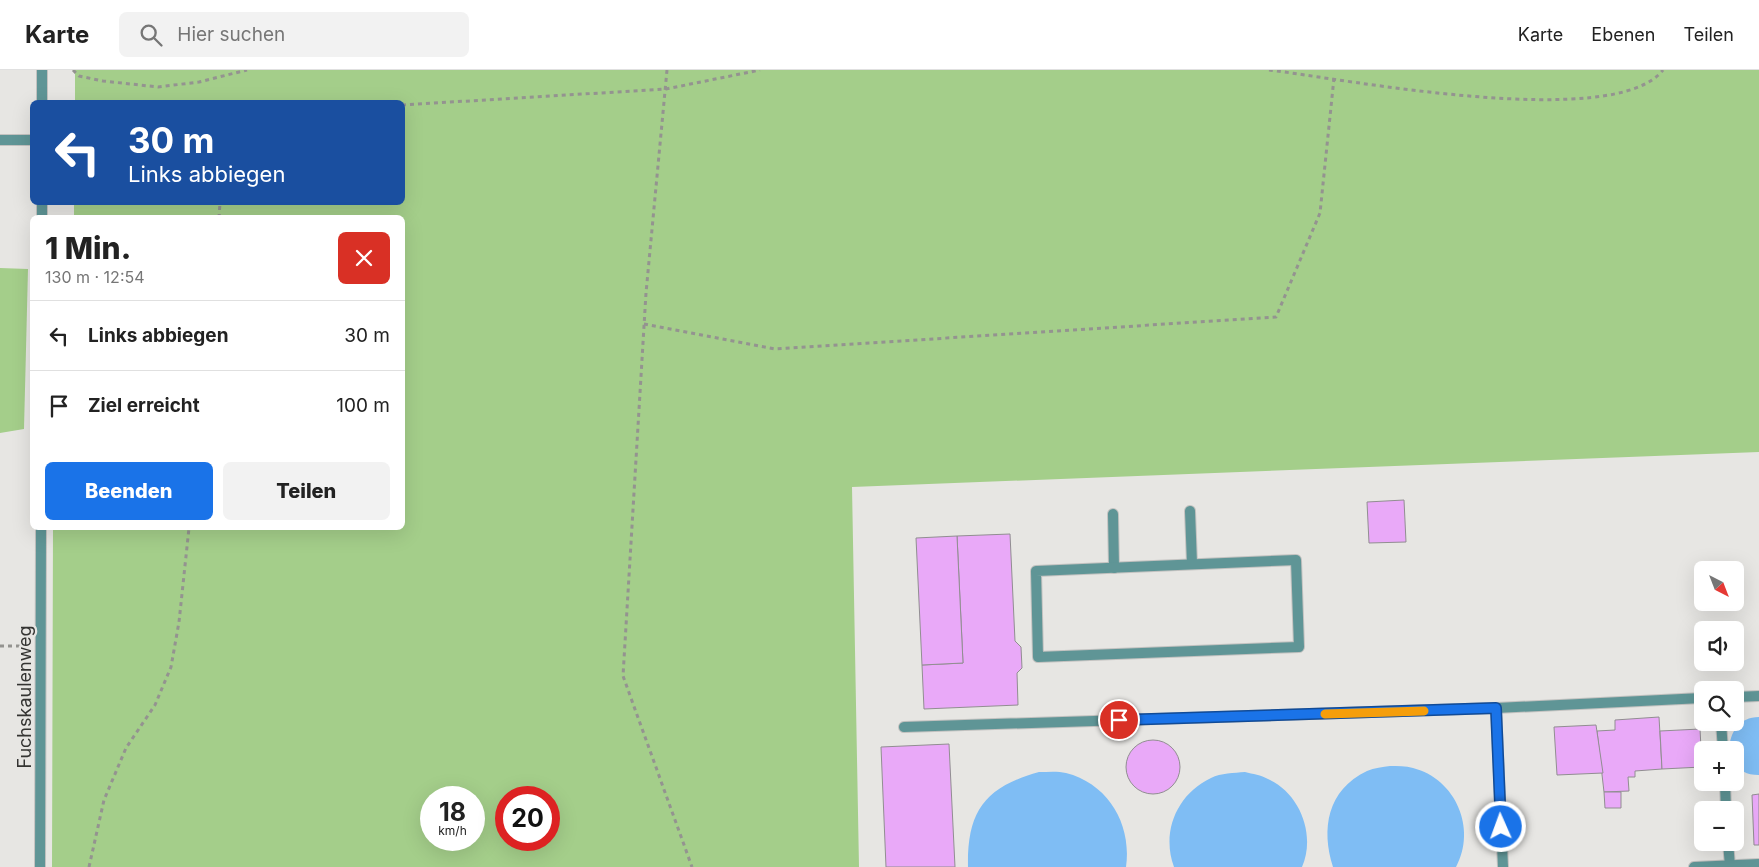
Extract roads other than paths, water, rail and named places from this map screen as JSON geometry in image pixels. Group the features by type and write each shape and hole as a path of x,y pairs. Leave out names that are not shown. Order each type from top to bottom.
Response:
{"lane":[{"path":"42,70 42,100"},
{"path":"0,140 30,140"},
{"path":"1190,511 1192,564"},
{"path":"1113,514 1114,568"},
{"name":"Fuchskaulenweg","path":"40,867 41,530"},
{"path":"1296,560 1299,647 1038,657 1036,571 1114,568 1296,560"},
{"path":"1744,697 1759,696"},
{"path":"904,727 1496,708 1694,698"},
{"path":"1496,708 1503,867"},
{"path":"1729,851 1730,866"},
{"path":"1694,867 1759,864"}],"water":[{"path":"1759,717 1759,775 1744,772 1744,741 1730,741 1735,731 1744,731 1744,721"},
{"path":"1390,766 1410,767 1428,774 1441,783 1451,794 1463,822 1462,852 1456,867 1333,867 1329,853 1328,825 1330,812 1335,800 1354,779 1367,771"},
{"path":"1039,772 1063,772 1081,778 1094,786 1105,797 1114,808 1121,822 1127,851 1126,867 968,867 971,831 976,816 983,804 1005,785"},
{"path":"1245,772 1263,776 1279,785 1297,805 1306,829 1306,855 1302,867 1174,867 1170,854 1171,828 1181,804 1199,785 1215,776"}]}
